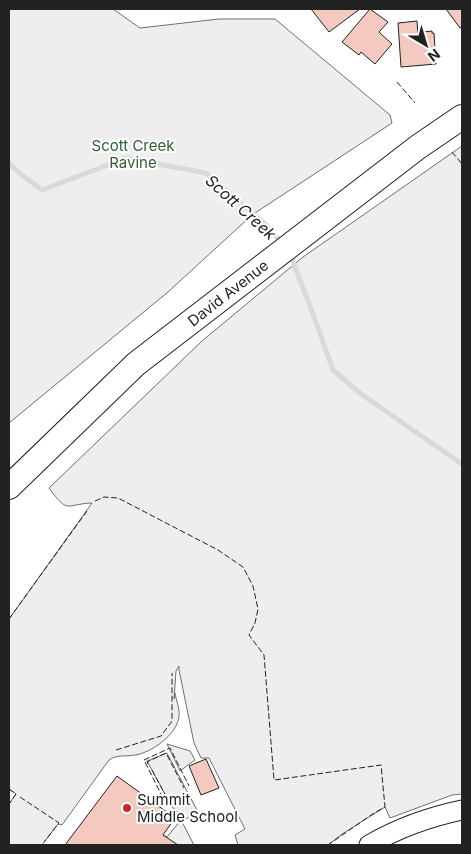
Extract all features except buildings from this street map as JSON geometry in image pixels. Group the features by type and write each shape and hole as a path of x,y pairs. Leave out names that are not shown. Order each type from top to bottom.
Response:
{"main road":[{"name":"David Avenue","path":"9,487 136,364 418,147 462,117"}],"street":[{"path":"369,845 389,833 421,821 462,810"}],"green space":[{"name":"Scott Creek Ravine","path":"9,9 113,9 140,28 219,19 275,19 390,115 392,123 252,215 168,292 9,423"},
{"name":"Summit Middle School","path":"462,146 462,794 452,795 390,818 385,807 328,845 238,845 235,835 245,829 209,758 201,758 194,743 179,666 176,671 174,699 175,693 179,716 169,736 148,751 131,756 119,756 109,760 62,825 58,824 42,845 9,845 9,804 16,794 9,789 9,619 92,503 72,506 64,505 49,488 202,341 303,257"},
{"path":"167,744 190,751 195,760 180,771"},
{"path":"167,753 198,812 186,819 172,807 147,761"},
{"path":"181,820 194,845 155,845 163,835 167,837"}],"waterway":[{"name":"Scott Creek","path":"9,163 42,190 126,158 206,173 265,224 282,243"},
{"name":"Scott Creek","path":"290,254 333,370 361,394 462,464"}],"fence":[{"path":"397,82 415,103"},
{"path":"452,152 462,164"},
{"path":"95,501 104,497 118,498 218,550 243,567 253,586 258,609 255,623 249,635 264,655 274,780 381,765 385,807 328,845"},
{"path":"9,619 87,511"},
{"path":"116,750 161,736 172,721 172,673"},
{"path":"163,798 144,760 170,748 189,786"},
{"path":"148,764 147,762 166,753 184,788"},
{"path":"152,770 167,798"},
{"path":"9,789 16,794 9,804"},
{"path":"20,797 59,823 44,842"}],"place":[{"name":"Summit Middle School","path":"127,808"}]}
